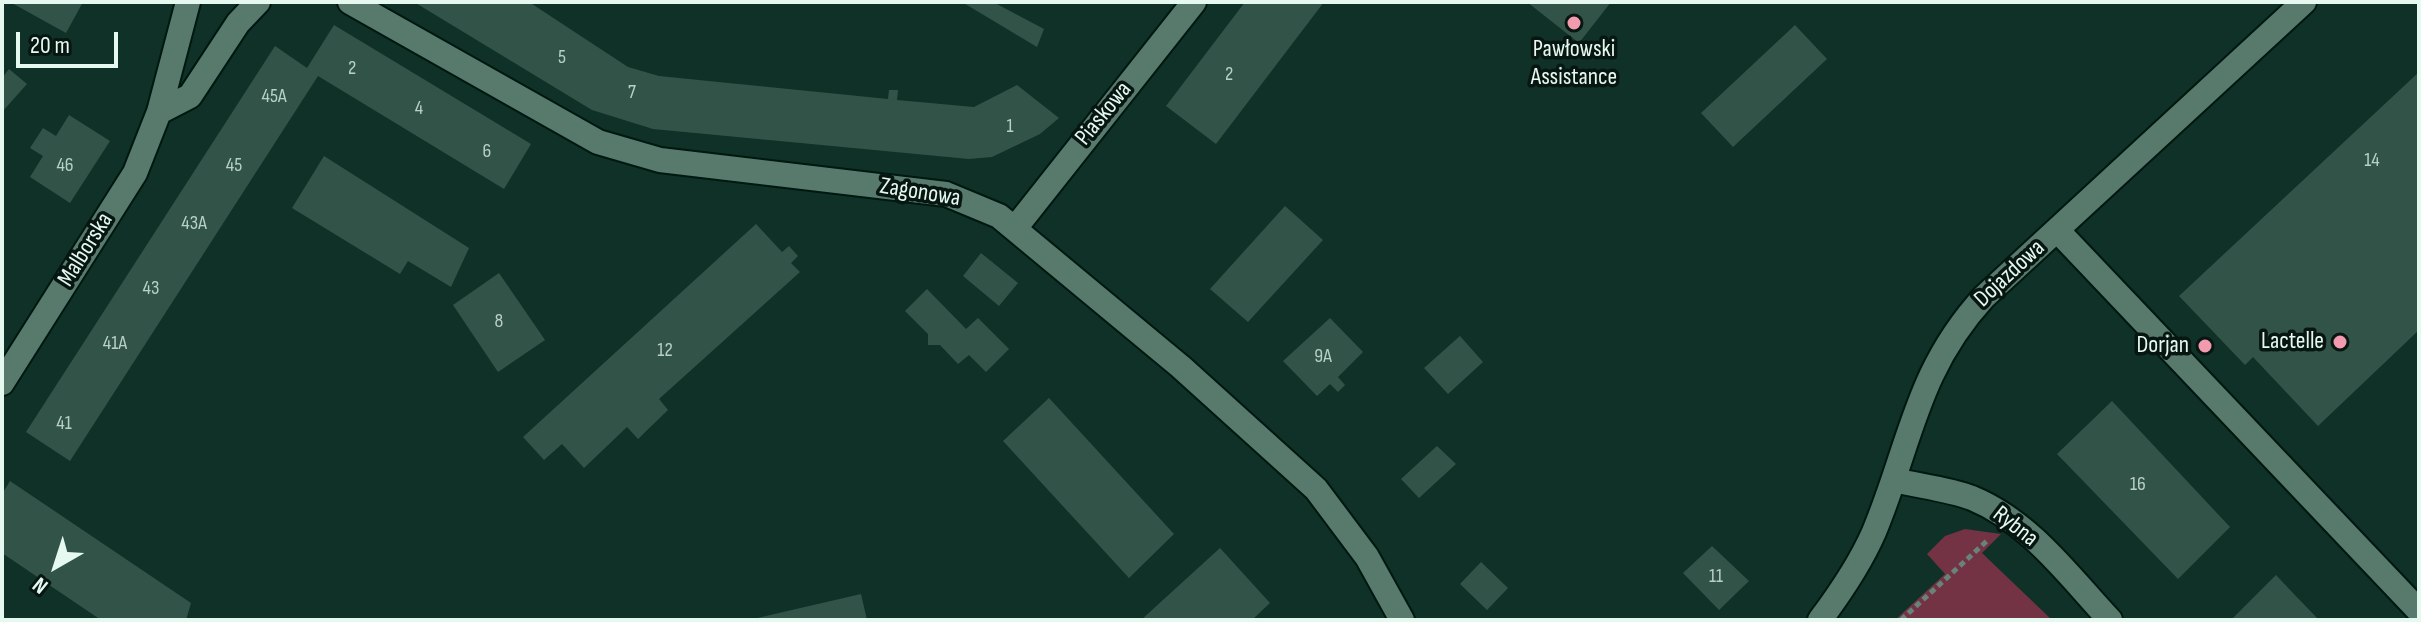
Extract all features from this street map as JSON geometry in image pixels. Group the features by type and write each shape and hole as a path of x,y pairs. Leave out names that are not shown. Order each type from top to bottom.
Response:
{"street":[{"name":"Malborska","path":"2,383 135,173 159,112 188,2"},
{"path":"159,112 190,96 238,23 258,2"},
{"name":"Zagonowa","path":"350,2 598,142 630,153 660,160 946,194 981,206 1016,227 1263,439 1316,489 1367,557 1402,620"},
{"name":"Piaskowa","path":"1016,227 1194,2"},
{"name":"Dojazdowa","path":"1820,620 1848,584 1873,534 1928,378 1956,327 2304,2"},
{"path":"2057,230 2419,611"},
{"name":"Rybna","path":"1894,480 1968,497 2011,519 2025,529 2110,620"}],"path":[{"path":"1901,620 2011,519"}],"shaded area":[{"path":"1965,529 2001,534 1982,553 2052,620 1895,620 1945,574 1927,554 1945,536"}],"building":[{"path":"10,2 83,2 66,33"},
{"path":"414,2 529,2 628,67 659,76 888,99 889,90 898,90 897,100 974,107 1017,85 1059,118 1040,134 992,157 969,159 653,129 592,110"},
{"path":"962,2 993,2 1044,29 1037,47"},
{"path":"1245,2 1324,2 1216,144 1166,106"},
{"name":"Pawłowski Assistance","path":"1527,2 1611,2 1579,43"},
{"path":"334,25 531,144 504,189 318,76 70,461 26,432 275,46 307,68"},
{"path":"1795,25 1827,59 1733,147 1701,113"},
{"path":"9,69 27,84 2,112 2,78"},
{"path":"2419,72 2419,330 2318,426 2253,357 2245,365 2179,296"},
{"path":"69,115 110,141 70,203 30,177 43,156 30,148 43,128 56,136"},
{"path":"324,156 469,248 451,287 408,261 400,274 292,208"},
{"path":"1285,206 1323,240 1248,322 1210,289"},
{"path":"756,224 782,252 789,246 798,256 791,263 800,272 659,399 668,410 638,439 627,427 584,468 562,444 544,460 523,437"},
{"path":"981,253 1018,283 999,306 963,276"},
{"path":"499,273 545,340 498,372 453,305"},
{"path":"927,289 966,329 978,318 1009,349 986,372 969,355 958,364 940,345 928,345 928,334 905,311"},
{"path":"1330,318 1363,352 1338,377 1345,385 1338,392 1330,384 1317,396 1283,361"},
{"path":"1460,336 1483,362 1448,394 1424,368"},
{"path":"1049,398 1174,534 1129,578 1003,441"},
{"path":"2112,401 2230,527 2178,579 2057,454"},
{"path":"1437,446 1456,464 1419,498 1401,479"},
{"path":"10,481 191,603 186,620 101,620 2,553 2,494"},
{"path":"1712,546 1749,581 1719,610 1683,573"},
{"path":"1220,548 1270,603 1252,620 1141,620"},
{"path":"1481,562 1508,588 1487,610 1460,584"},
{"path":"2276,575 2292,592 2319,620 2233,618"},
{"path":"861,594 867,620 753,620 753,619"}],"place":[{"name":"Pawłowski Assistance","path":"1574,23"},
{"name":"Lactelle","path":"2340,342"},
{"name":"Dorjan","path":"2205,346"}]}
